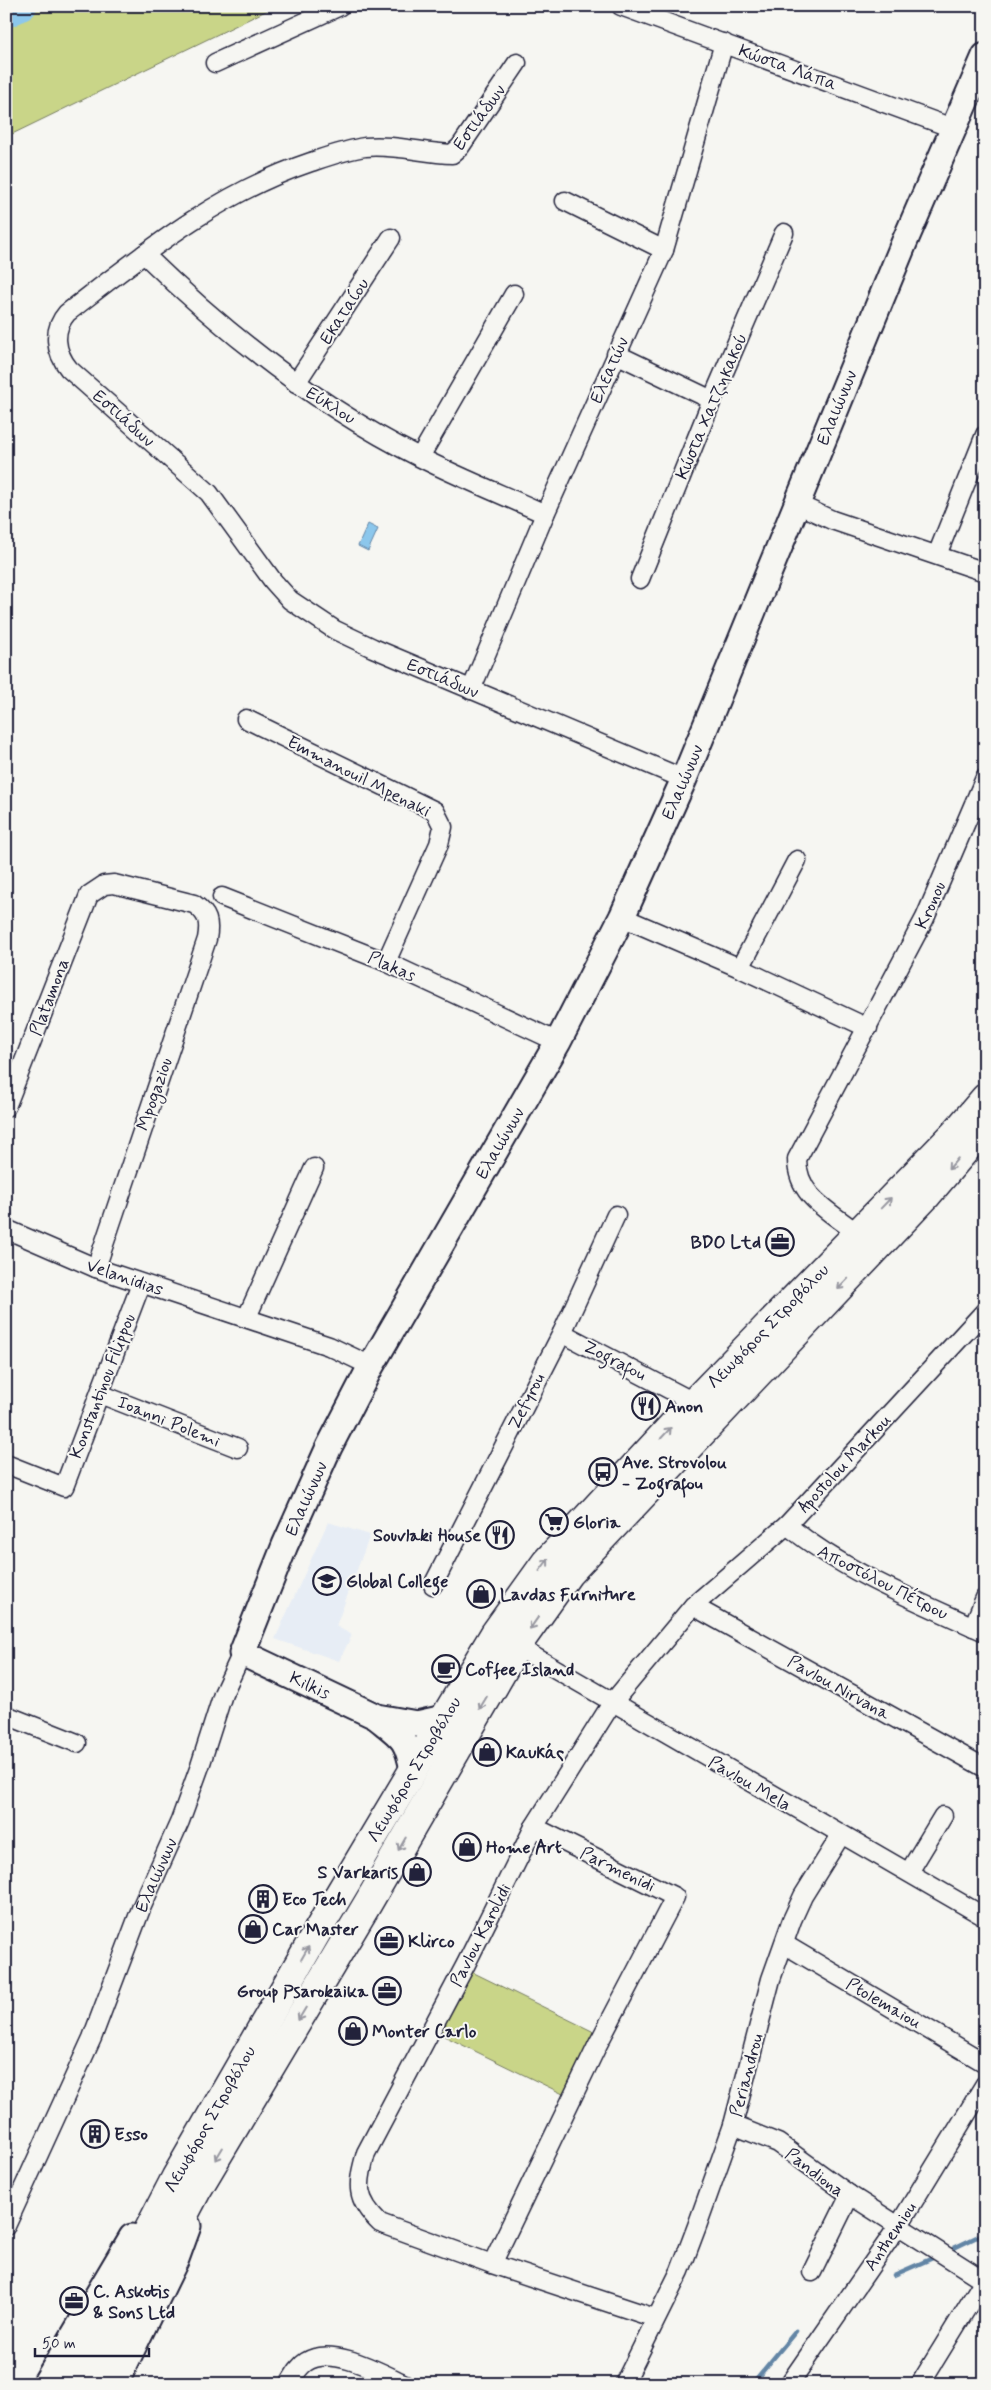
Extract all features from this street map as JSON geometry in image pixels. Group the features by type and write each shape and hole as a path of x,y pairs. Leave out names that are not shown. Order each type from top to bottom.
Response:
{"main road":[{"name":"Ελαιώνων","path":"242,1652 288,1537 329,1447 371,1366 558,1042 622,917 684,778 904,243 985,56"},
{"name":"Λεωφόρος Στροβόλου","path":"706,1409 857,1233 954,1133 985,1098"},
{"name":"Λεωφόρος Στροβόλου","path":"95,2384 187,2184 368,1903 546,1562 928,1194 985,1127"},
{"name":"Λεωφόρος Στροβόλου","path":"69,2384 187,2184 413,1770 444,1718 506,1640"},
{"name":"Kilkis","path":"242,1652 377,1717 402,1736 408,1747 413,1770"},
{"name":"Kilkis","path":"377,1717 417,1724 444,1718"},
{"path":"45,2384 147,2212 187,2184"},
{"path":"115,2384 176,2260 185,2236 187,2184"}],"street":[{"path":"215,63 340,6"},
{"name":"Κώστα Λάπα","path":"622,6 640,9 724,43 955,129"},
{"name":"Ελεατών","path":"471,690 545,514 664,250 724,43"},
{"name":"Εστιάδων","path":"517,63 460,147 452,154 386,147 346,151 290,169 237,193 197,216 67,313 60,322 56,341 64,363 209,493 273,581 290,600 335,630 471,690 684,778"},
{"path":"565,201 664,250"},
{"name":"Κώστα Χατζηκακού","path":"640,579 712,400 784,233"},
{"name":"Εκαταίου","path":"296,383 391,238"},
{"name":"Εύκλου","path":"144,254 187,296 243,343 296,383 346,415 420,457 545,514"},
{"path":"420,457 514,294"},
{"path":"616,354 712,400"},
{"path":"937,555 985,435"},
{"path":"797,504 832,520 985,572"},
{"name":"Emmanouil Mpenaki","path":"246,718 435,812 443,827 439,844 386,962"},
{"name":"Kronou","path":"857,1233 806,1193 797,1170 797,1159 925,918 985,778"},
{"path":"740,968 797,860"},
{"name":"Platamona","path":"6,1107 12,1078 89,895 96,889 114,884 194,904 203,910 208,919"},
{"name":"Plakas","path":"222,897 386,962 558,1042"},
{"path":"622,917 740,968 868,1028"},
{"name":"Mpogaziou","path":"96,1268 207,939 208,919"},
{"path":"246,1317 314,1168"},
{"name":"Zefyrou","path":"433,1585 562,1333 616,1215"},
{"name":"Velanidias","path":"6,1229 96,1268 329,1346 371,1366"},
{"name":"Konstantinou Filippou","path":"6,1464 64,1487 141,1284"},
{"name":"Apostolou Markou","path":"693,1606 786,1525 985,1311"},
{"name":"Zografou","path":"562,1333 706,1409"},
{"name":"Ioanni Polemi","path":"100,1394 238,1448"},
{"name":"Αποστόλου Πέτρου","path":"786,1525 815,1548 842,1564 979,1629"},
{"path":"979,1629 985,1598"},
{"name":"Pavlou Karolidi","path":"492,2264 380,2223 366,2209 360,2194 360,2182 366,2153 466,1964 534,1827 612,1703 693,1606"},
{"name":"Pavlou Nirvana","path":"693,1606 985,1768"},
{"name":"Pavlou Mela","path":"506,1640 985,1917"},
{"name":"Ελαιώνων","path":"6,2226 92,2038 142,1906 194,1784 223,1694 242,1652"},
{"path":"6,1714 77,1743"},
{"path":"909,1872 943,1816"},
{"name":"Parmenidi","path":"492,2264 598,2044 675,1897 534,1827"},
{"name":"Periandrou","path":"624,2384 655,2318 680,2271 733,2124 771,1979 784,1944 803,1896 841,1835"},
{"name":"Ptolemaiou","path":"784,1944 985,2063"},
{"name":"Anthemiou","path":"788,2384 899,2225 985,2084"},
{"name":"Pandiona","path":"733,2124 778,2143 850,2195 812,2272"},
{"path":"850,2195 984,2280 920,2384"},
{"path":"492,2264 655,2318"},
{"path":"289,2384 304,2363 315,2357 328,2356 340,2357 405,2384"}],"shaded area":[{"name":"Global College","path":"328,1522 370,1535 336,1626 352,1635 339,1661 275,1639"}],"green space":[{"path":"6,6 276,6 6,137"},
{"path":"468,1970 594,2032 563,2094 438,2033"}],"water":[{"path":"368,524 378,529 368,551 358,546"}],"waterway":[{"path":"6,14 23,6"},
{"path":"954,2248 985,2233"},
{"path":"894,2275 935,2257"},
{"path":"752,2384 796,2331"}],"place":[{"name":"BDO Ltd","path":"780,1242"},
{"name":"Anon","path":"646,1406"},
{"name":"Ave. Strovolou - Zografou","path":"603,1472"},
{"name":"Gloria","path":"554,1522"},
{"name":"Souvlaki House","path":"500,1535"},
{"name":"Global College","path":"327,1581"},
{"name":"Lavdas Furniture","path":"481,1594"},
{"name":"Coffee Island","path":"446,1669"},
{"name":"Καυκάς","path":"487,1752"},
{"name":"Home Art","path":"467,1847"},
{"name":"S Varkaris","path":"417,1872"},
{"name":"Eco Tech","path":"263,1899"},
{"name":"Car Master","path":"253,1929"},
{"name":"Klirco","path":"389,1941"},
{"name":"Group Psarokaika","path":"387,1991"},
{"name":"Monter Carlo","path":"353,2031"},
{"name":"Esso","path":"95,2134"},
{"name":"C. Askotis & Sons Ltd","path":"74,2301"}]}
